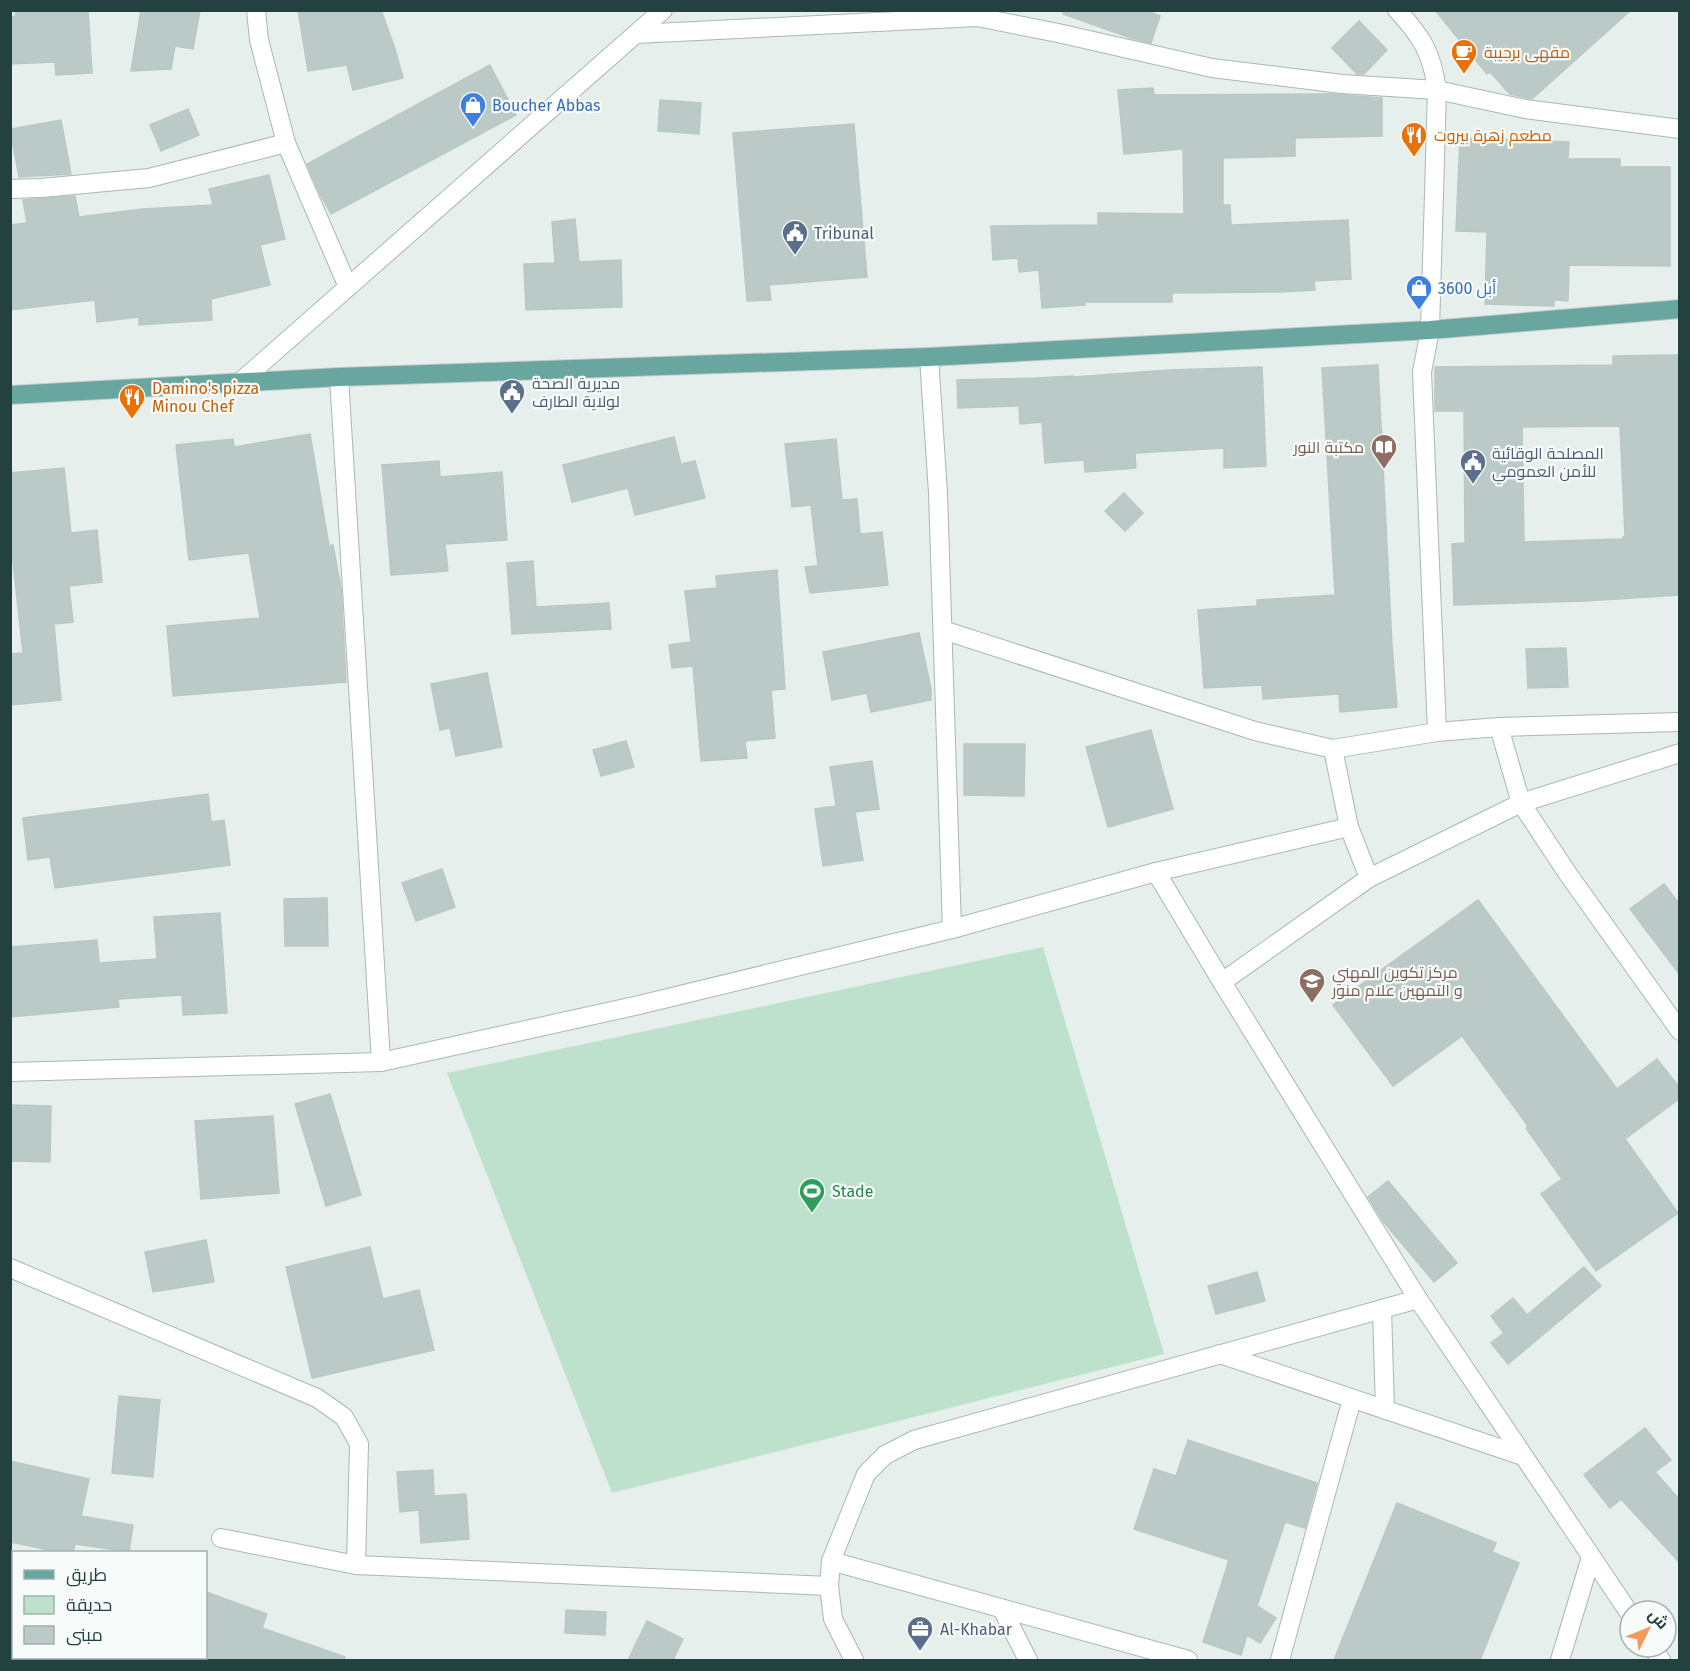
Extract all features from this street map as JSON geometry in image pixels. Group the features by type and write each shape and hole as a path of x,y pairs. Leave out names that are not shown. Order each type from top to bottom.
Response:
{"main road":[{"path":"10,395 339,377 929,357 1430,330 1680,309"}],"street":[{"path":"256,10 259,40 286,143 348,287"},
{"path":"239,383 663,10"},
{"path":"1406,14 1426,45 1435,72 1437,90 1430,330 1422,372 1437,732"},
{"path":"636,34 977,18 1058,33 1212,68 1342,84 1437,90 1525,109 1680,129"},
{"path":"10,189 149,178 286,143"},
{"path":"929,357 938,493 952,929"},
{"path":"339,377 381,1062"},
{"path":"943,630 1255,731 1333,749 1437,732 1500,727 1680,722"},
{"path":"1500,727 1521,803 1568,874 1680,1031"},
{"path":"1333,749 1350,827 1369,878"},
{"path":"1222,982 1369,878 1521,803 1680,753"},
{"path":"10,1072 381,1062 639,1005 952,929 1156,872 1350,827"},
{"path":"1156,872 1418,1299 1620,1599"},
{"path":"10,1268 317,1398 344,1418 359,1444 356,1565"},
{"path":"854,1660 833,1619 829,1586 831,1561 866,1474 885,1455 914,1440 1418,1299"},
{"path":"1382,1309 1385,1410"},
{"path":"1220,1354 1523,1456"},
{"path":"1280,1660 1352,1399"},
{"path":"221,1538 356,1565 829,1586"},
{"path":"1560,1660 1591,1557"},
{"path":"831,1561 1188,1660"},
{"path":"1002,1609 1028,1660"}],"green space":[{"name":"Stade","path":"1043,947 1164,1354 612,1493 447,1073"}],"building":[{"path":"15,10 88,10 92,73 56,75 55,62 10,64 10,17 16,16"},
{"path":"141,10 200,10 193,49 175,46 171,69 131,71"},
{"path":"298,10 381,10 403,78 353,90 347,65 308,71"},
{"path":"1064,10 1146,10 1160,16 1151,43 1063,14"},
{"path":"1435,10 1631,10 1532,99 1510,94 1490,72 1487,74"},
{"path":"1359,21 1387,50 1364,74 1357,74 1332,48"},
{"path":"490,65 516,115 331,214 307,164"},
{"path":"1153,88 1154,95 1331,94 1382,98 1382,136 1295,138 1295,156 1223,158 1223,205 1230,205 1231,225 1348,220 1351,279 1314,281 1315,290 1172,293 1172,302 1085,302 1085,305 1042,308 1039,270 1019,272 1018,258 993,260 991,226 1098,225 1098,213 1184,214 1183,149 1124,154 1118,90"},
{"path":"660,100 701,103 699,134 658,131"},
{"path":"188,109 199,135 161,151 150,125"},
{"path":"61,120 71,174 19,177 10,129"},
{"path":"854,124 867,277 769,285 771,300 747,301 733,133"},
{"path":"1460,138 1569,142 1568,159 1620,159 1620,167 1670,167 1670,266 1569,265 1568,301 1554,300 1554,306 1485,304 1487,232 1456,231"},
{"path":"269,175 285,239 260,245 270,285 211,299 212,320 139,325 139,317 97,322 95,300 10,310 10,225 27,223 23,200 75,196 79,217 143,209 213,205 209,189"},
{"path":"575,219 579,262 621,260 622,307 526,310 524,264 555,263 552,222"},
{"path":"1680,355 1680,595 1454,605 1452,544 1465,543 1464,411 1435,411 1435,367 1613,365 1613,356","holes":["1620,426 1625,537 1623,539 1524,542 1522,427"]},
{"path":"1378,365 1397,707 1340,712 1339,694 1263,699 1262,685 1204,688 1198,610 1257,606 1257,600 1335,595 1322,368"},
{"path":"1262,367 1266,466 1224,468 1224,448 1135,453 1136,468 1085,472 1084,460 1045,463 1042,422 1020,424 1019,406 958,408 957,380 1073,377 1170,370"},
{"path":"310,434 329,546 333,545 341,588 346,682 173,696 167,626 260,618 249,553 189,560 176,445 233,439 234,447"},
{"path":"674,437 681,464 695,461 705,498 635,515 628,488 572,502 563,465"},
{"path":"836,439 842,500 857,499 860,534 882,532 888,585 810,593 805,567 818,566 811,505 792,507 785,444"},
{"path":"439,461 440,477 502,472 507,540 445,544 448,571 391,575 382,465"},
{"path":"64,468 71,533 97,530 102,582 69,586 73,622 54,624 61,700 10,705 10,654 23,653 10,536 10,473"},
{"path":"1124,493 1143,513 1125,531 1105,511"},
{"path":"533,561 536,607 609,603 611,629 512,634 507,563"},
{"path":"777,570 785,689 771,690 775,738 745,741 747,758 701,761 693,666 672,668 669,645 691,642 685,591 717,588 716,576"},
{"path":"919,633 931,689 931,700 871,712 867,693 832,700 823,652"},
{"path":"1566,648 1568,687 1528,688 1526,649"},
{"path":"487,673 502,747 456,756 450,728 440,730 431,684"},
{"path":"1151,730 1173,809 1108,827 1086,747"},
{"path":"626,741 634,767 601,776 593,750"},
{"path":"964,744 1025,744 1024,796 964,795"},
{"path":"872,761 879,809 855,812 863,860 823,866 815,809 836,806 830,767"},
{"path":"208,794 211,822 224,820 230,865 55,888 50,857 28,860 23,818"},
{"path":"442,869 455,907 416,921 402,883"},
{"path":"1664,884 1680,905 1680,975 1630,909"},
{"path":"327,898 328,946 285,946 284,899"},
{"path":"1478,900 1617,1089 1657,1059 1680,1088 1680,1098 1625,1139 1678,1213 1596,1271 1541,1194 1562,1179 1526,1128 1528,1126 1462,1036 1393,1086 1333,1005"},
{"path":"220,913 227,1013 183,1015 182,995 118,999 119,1007 10,1017 10,947 97,940 99,963 157,959 154,917"},
{"path":"330,1094 361,1195 326,1206 295,1104"},
{"path":"10,1105 51,1106 50,1162 10,1161"},
{"path":"273,1116 279,1193 201,1199 195,1121"},
{"path":"1388,1181 1457,1263 1434,1282 1383,1221 1368,1197"},
{"path":"206,1240 214,1282 153,1292 145,1252"},
{"path":"370,1247 383,1299 419,1290 434,1350 312,1378 286,1267"},
{"path":"1584,1267 1601,1286 1508,1364 1491,1343 1504,1333 1491,1316 1513,1298 1527,1315"},
{"path":"1257,1272 1265,1301 1216,1314 1208,1286"},
{"path":"119,1396 160,1400 153,1477 112,1473"},
{"path":"1645,1428 1671,1460 1655,1472 1680,1500 1680,1563 1621,1499 1610,1508 1584,1475"},
{"path":"1188,1440 1317,1483 1305,1528 1285,1522 1257,1606 1276,1618 1260,1643 1247,1635 1241,1655 1203,1642 1229,1560 1134,1529 1154,1469 1176,1476"},
{"path":"10,1461 89,1479 81,1516 133,1525 129,1551 75,1544 73,1551 53,1551 10,1542"},
{"path":"433,1470 434,1496 466,1494 469,1539 421,1543 419,1510 400,1512 397,1472"},
{"path":"1397,1503 1496,1543 1492,1552 1519,1563 1480,1660 1334,1660"},
{"path":"207,1592 267,1614 262,1628 345,1657 344,1660 206,1660"},
{"path":"566,1610 606,1612 605,1635 565,1633"},
{"path":"647,1621 683,1639 673,1660 628,1660"}],"place":[{"name":"مقهى برجيبة","path":"1464,75"},
{"name":"Boucher Abbas","path":"473,128"},
{"name":"مطعم زهرة بيروت","path":"1414,158"},
{"name":"Tribunal","path":"795,256"},
{"name":"أبل 3600","path":"1419,311"},
{"name":"مديرية الصحة لولاية الطارف","path":"512,415"},
{"name":"Damino's pizza Minou Chef","path":"132,420"},
{"name":"مكتبة النور","path":"1384,470"},
{"name":"المصلحة الوقائية للأمن العمومي","path":"1473,485"},
{"name":"مركز تكوين المهني و التمهين علام منور","path":"1312,1004"},
{"name":"Stade","path":"812,1214"},
{"name":"Al-Khabar","path":"920,1652"}]}
